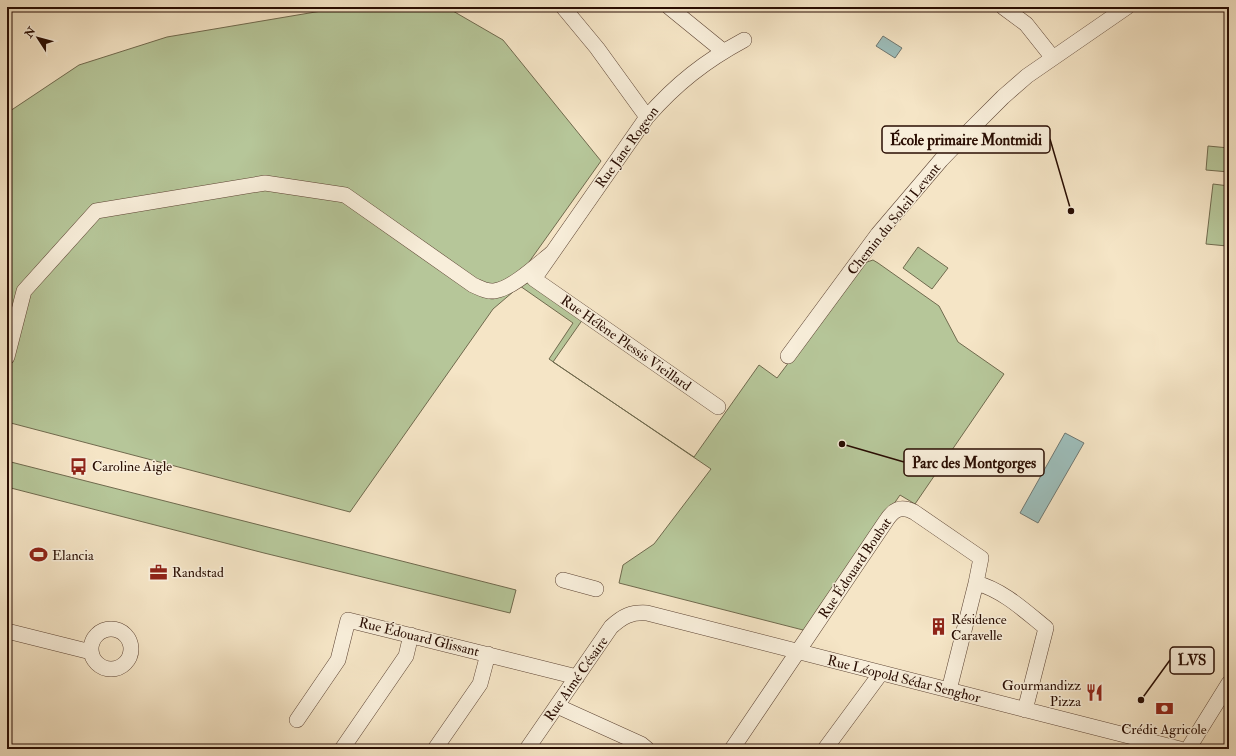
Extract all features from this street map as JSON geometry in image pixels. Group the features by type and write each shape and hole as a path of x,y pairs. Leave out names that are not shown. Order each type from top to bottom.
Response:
{"street":[{"path":"669,7 723,51"},
{"path":"1003,7 1026,24 1053,58"},
{"name":"Chemin du Soleil Levant","path":"788,356 878,234 941,160 1003,96 1027,76 1127,7"},
{"path":"570,9 647,117"},
{"name":"Rue Jane Rogeon","path":"534,279 647,117 668,93 683,80 723,51 744,40"},
{"path":"7,357 24,291 96,211 265,183 345,195 473,285 492,291 501,289 510,284 553,252"},
{"name":"Rue Hélène Plessis Vieillard","path":"534,279 718,407"},
{"name":"Rue Édouard Boubat","path":"797,652 890,515 895,510 901,508 914,512 981,558 976,583"},
{"path":"563,580 596,589"},
{"path":"949,690 976,583 985,586 1007,598 1046,628 1024,710"},
{"name":"Rue Léopold Sédar Senghor","path":"628,614 638,612 647,613 1180,749"},
{"name":"Rue Aimé Césaire","path":"528,749 612,627 628,614"},
{"name":"Rue Édouard Glissant","path":"296,720 338,660 348,620 577,677"},
{"path":"7,631 91,652"},
{"path":"342,749 406,656 411,635"},
{"path":"732,749 797,652"},
{"path":"435,749 480,684 488,654"},
{"path":"825,749 881,673"},
{"path":"1188,749 1229,683"},
{"path":"557,706 641,744 647,749"}],"green space":[{"path":"345,7 446,7 503,40 601,161 519,276 583,319 553,362 549,359 573,323 520,286 493,309 350,512 7,422 7,113 79,65 167,37"},
{"path":"1208,146 1229,148 1229,172 1206,170"},
{"path":"1213,184 1229,186 1227,246 1206,244"},
{"path":"918,247 948,268 932,289 903,268"},
{"path":"873,260 939,306 958,342 1004,374 915,504 900,495 807,631 619,583 623,565 654,544 711,469 607,398 694,457 759,365 777,378 864,263"},
{"path":"7,461 516,590 510,613 264,553 7,487"}],"water":[{"path":"883,36 902,48 895,58 876,46"},
{"path":"1065,433 1084,443 1038,523 1020,513"}],"place":[{"name":"École primaire Montmidi","path":"1071,211"},
{"name":"Parc des Montgorges","path":"842,444"},
{"name":"Caroline Aigle","path":"79,466"},
{"name":"Elancia","path":"39,555"},
{"name":"Randstad","path":"159,572"},
{"name":"Résidence Caravelle","path":"938,627"},
{"name":"Gourmandizz Pizza","path":"1094,693"},
{"name":"LVS","path":"1141,700"},
{"name":"Crédit Agricole","path":"1164,709"}]}
